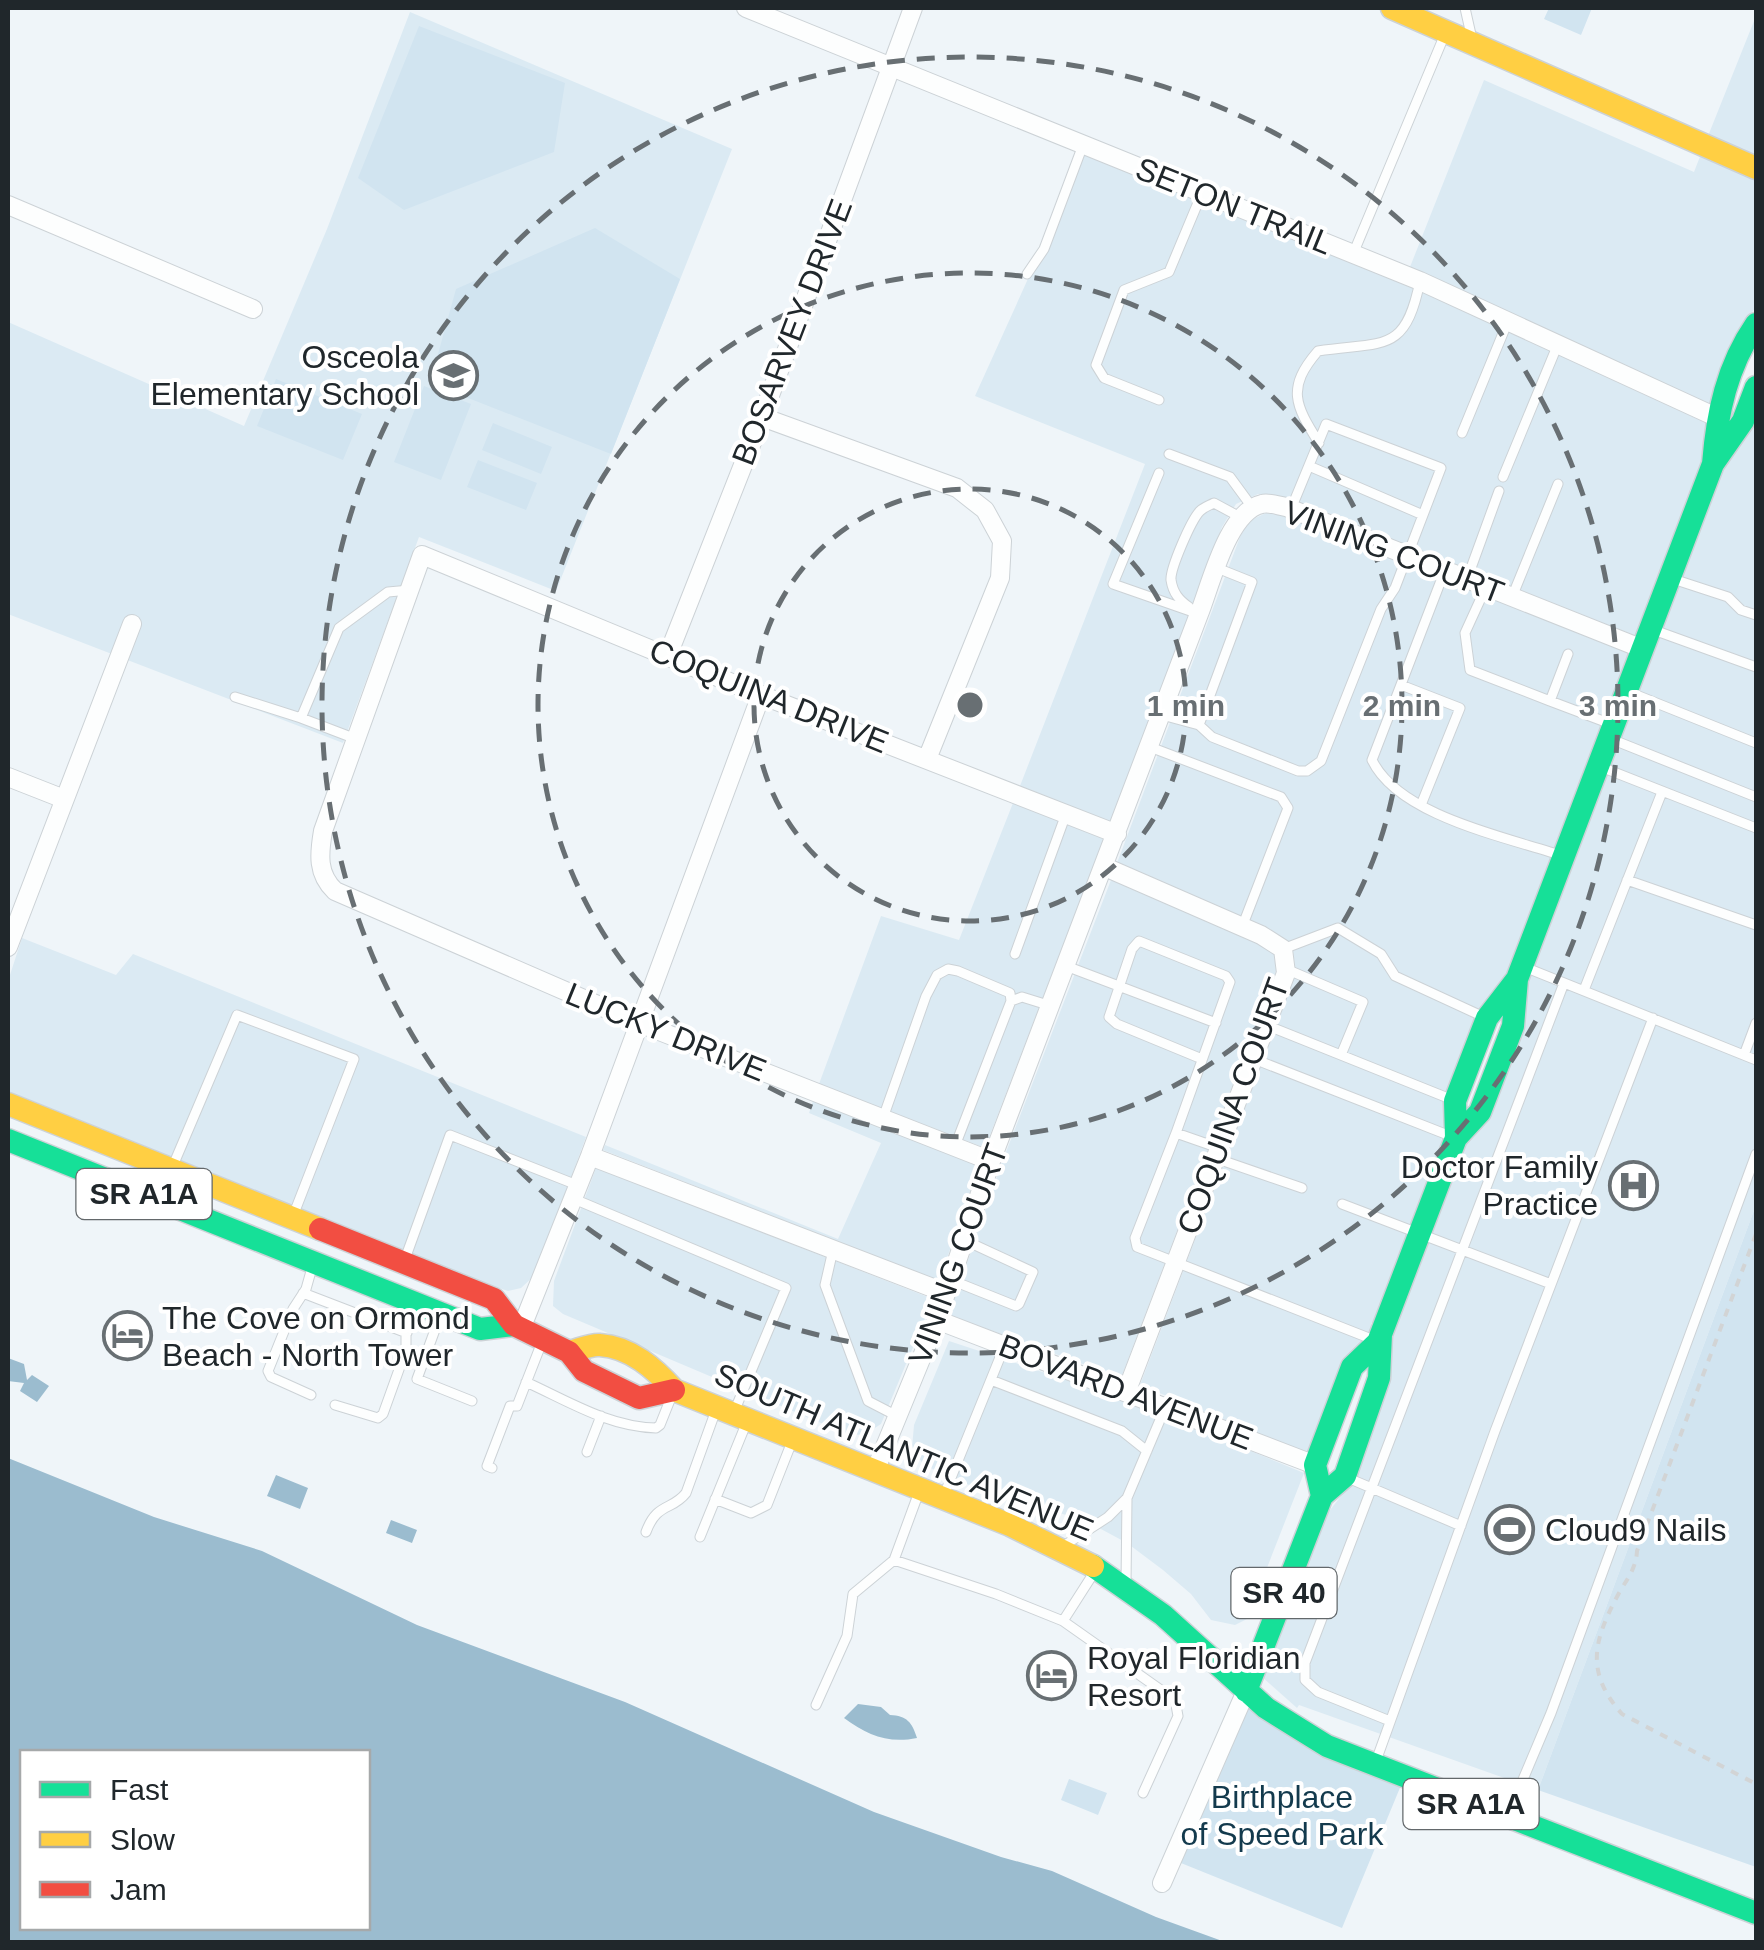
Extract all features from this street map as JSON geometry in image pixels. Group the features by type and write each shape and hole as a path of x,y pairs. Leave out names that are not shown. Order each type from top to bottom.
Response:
{"main road":[{"path":"1392,8 1756,168"},
{"name":"SR 40","path":"1713,464 1716,418 1746,336 1756,324"},
{"name":"SR 40","path":"1456,1138 1455,1101 1487,1018 1519,972 1713,464 1743,421 1756,387"},
{"name":"SR 40","path":"1246,1691 1322,1496 1345,1476 1379,1378 1379,1338 1456,1138 1480,1112 1513,1026 1519,972"},
{"name":"SOUTH ATLANTIC AVENUE","path":"8,1104 494,1298 517,1327 568,1352 584,1371 639,1398 674,1390"},
{"name":"SOUTH ATLANTIC AVENUE","path":"8,1140 480,1328 517,1327"},
{"name":"SR 40","path":"1315,1464 1352,1367 1379,1338"},
{"name":"SOUTH ATLANTIC AVENUE","path":"568,1352 600,1344 652,1365 674,1390 1059,1548 1097,1568 1163,1615 1246,1691"},
{"path":"1315,1464 1322,1496"},
{"name":"SR A1A","path":"1246,1691 1284,1722 1327,1746 1756,1912"}],"street":[{"name":"SETON TRAIL","path":"746,8 1420,281 1716,418"},
{"name":"BOSARVEY DRIVE","path":"668,655 762,417 913,8"},
{"path":"8,205 254,309"},
{"path":"762,417 957,488 986,510 1002,541 1000,578 926,759"},
{"name":"VINING COURT","path":"875,1471 936,1320 992,1161 1199,614 1246,512 1263,503 1291,509 1512,597 1646,639"},
{"name":"COQUINA DRIVE","path":"410,590 422,554 761,695 1118,834"},
{"path":"356,740 410,590"},
{"path":"8,948 132,624"},
{"path":"517,1327 590,1156 761,695"},
{"name":"LUCKY DRIVE","path":"356,740 323,831 318,858 326,882 343,895 639,1023 992,1161"},
{"path":"8,777 64,799"},
{"name":"COQUINA COURT","path":"1105,867 1283,949 1286,970 1127,1390"},
{"path":"590,1156 833,1250 948,1287"},
{"name":"BOVARD AVENUE","path":"936,1320 1315,1464"},
{"path":"1162,1883 1246,1691"}],"lane":[{"path":"1464,8 1472,43"},
{"path":"1353,254 1446,32"},
{"path":"1027,274 1044,249 1082,145"},
{"path":"1159,400 1104,378 1096,366 1124,290 1169,272 1202,193"},
{"path":"1319,442 1297,409 1299,379 1309,362 1318,351 1386,343 1400,334 1413,314 1420,281"},
{"path":"1462,433 1508,322"},
{"path":"1503,478 1558,344"},
{"path":"1162,715 1198,725 1212,737 1298,771 1316,766 1381,609 1408,555 1441,468 1326,424 1291,509"},
{"path":"1170,454 1230,476 1246,512"},
{"path":"1309,466 1423,515"},
{"path":"1160,473 1113,584 1199,614"},
{"path":"1512,597 1558,484"},
{"path":"1467,579 1499,490"},
{"path":"1199,614 1178,599 1171,572 1202,508 1214,503 1246,512"},
{"path":"1198,725 1252,582 1217,568"},
{"path":"1444,570 1372,760 1379,774 1400,794 1438,814 1564,857"},
{"path":"1670,578 1728,597 1741,610 1756,616"},
{"path":"1486,586 1465,633 1470,670 1550,701 1756,797"},
{"path":"301,718 339,628 388,592 410,590"},
{"path":"1646,639 1756,668"},
{"path":"1550,701 1568,654"},
{"path":"1401,685 1460,708 1421,805"},
{"path":"1626,691 1756,742"},
{"path":"235,698 356,740"},
{"path":"1150,747 1281,797 1288,808 1242,927"},
{"path":"1598,766 1756,828"},
{"path":"1584,990 1662,792"},
{"path":"1016,954 1066,814"},
{"path":"1627,880 1756,926"},
{"path":"1283,949 1338,928 1380,954 1395,976 1487,1018"},
{"path":"1202,1058 1112,1020 1108,1012 1136,943 1144,941 1229,978 1230,987 1135,1242 1140,1250 1176,1260 1379,1338"},
{"path":"1066,966 1216,1023"},
{"path":"883,1118 926,996 937,975 948,969 958,971 1010,994 1012,1001 955,1146"},
{"path":"1286,970 1363,1002 1341,1055"},
{"path":"1519,972 1564,982 1756,1060"},
{"path":"1390,1722 1318,1692 1305,1680 1305,1663 1564,982"},
{"path":"1012,1001 1022,997 1051,1006"},
{"path":"171,1170 237,1015 354,1059 292,1218"},
{"path":"1374,1766 1653,1018"},
{"path":"1744,1055 1756,1023"},
{"path":"1266,1025 1455,1101"},
{"path":"1253,1059 1456,1138"},
{"path":"1176,1133 1302,1188"},
{"path":"404,1262 450,1136 786,1288 733,1414 682,1499 660,1509 646,1532"},
{"path":"1508,1818 1551,1713 1756,1154"},
{"path":"1342,1204 1552,1284"},
{"path":"948,1287 1016,1306 1033,1272 964,1240"},
{"path":"833,1250 824,1285 868,1400 897,1417"},
{"path":"311,1395 270,1378 268,1370 314,1262"},
{"path":"303,1293 406,1333"},
{"path":"335,1405 378,1418 384,1414 406,1350 406,1333 416,1303"},
{"path":"326,1315 330,1304"},
{"path":"351,1326 356,1313"},
{"path":"442,1314 417,1379 472,1401"},
{"path":"375,1334 379,1322"},
{"path":"492,1468 487,1466 510,1406 516,1406 543,1340"},
{"path":"816,1706 847,1636 853,1594 894,1560 991,1380 1005,1345"},
{"path":"991,1380 1122,1431 1147,1451"},
{"path":"526,1382 621,1425 656,1428 674,1390"},
{"path":"1126,1587 1128,1498 1166,1406"},
{"path":"700,1537 716,1499 733,1414"},
{"path":"587,1452 601,1416"},
{"path":"716,1499 751,1514 767,1504 794,1438"},
{"path":"1345,1476 1461,1526"},
{"path":"1059,1548 1108,1517 1128,1498"},
{"path":"894,1560 1063,1621 1175,1700 1178,1716 1143,1794"},
{"path":"1063,1621 1097,1568"}],"path":[{"path":"1756,1234 1637,1551 1632,1574 1618,1596 1595,1655 1601,1685 1622,1714 1756,1784"}],"shaded area":[{"name":"Osceola Elementary School","path":"410,12 732,149 556,591 419,537 343,743 8,614 8,322 244,426 327,229"},
{"path":"1756,16 1756,158 1708,136"},
{"path":"1484,80 1694,172 1701,154 1756,178 1756,307 1737,332 1710,404 1410,267"},
{"path":"1084,155 1417,290 1706,423 1703,460 1636,636 1289,498 1258,494 1236,504 1222,527 1111,822 1020,786 1145,464 975,396"},
{"path":"1756,415 1756,1205 1538,1790 1299,1705 1297,1708 1262,1677 1323,1519 1352,1482 1390,1337 1722,468"},
{"path":"1266,513 1284,516 1630,654 1510,968 1445,1107 1441,1146 1371,1331 1308,1454 1140,1385 1296,973 1288,941 1266,927 1117,863 1240,537 1249,521"},
{"path":"1013,803 1104,839 985,1148 819,1084 881,916 959,940"},
{"path":"1111,880 1258,944 1274,954 1276,971 1121,1378 949,1315 1001,1165"},
{"path":"22,938 116,975 133,954 586,1137 535,1275 521,1288 508,1291 496,1287 8,1091 8,981"},
{"path":"813,1101 979,1166 939,1281 603,1150 605,1145 838,1239 881,1143 809,1113"},
{"path":"596,1168 933,1299 881,1424 864,1435 847,1434 563,1314 553,1306 554,1281"},
{"path":"949,1341 1124,1399 1304,1473 1247,1619 1235,1625 1211,1620 1191,1594 1163,1570 1127,1543 1086,1521 976,1488 924,1465 912,1448 914,1425"}],"green space":[{"path":"1549,8 1592,8 1581,35 1544,19"},
{"path":"419,26 565,83 554,152 404,210 358,178"},
{"path":"595,228 680,279 611,454 430,383 456,289"},
{"path":"276,379 362,414 343,460 257,426"},
{"path":"424,386 471,404 441,480 394,462"},
{"path":"493,423 552,447 541,474 482,450"},
{"path":"478,460 537,483 526,510 467,487"},
{"path":"1756,1205 1756,1867 1538,1790"},
{"name":"Birthplace of Speed Park","path":"1246,1691 1404,1778 1342,1928 1171,1859"},
{"path":"1069,1779 1107,1793 1098,1815 1061,1800"}],"water":[{"path":"8,1358 24,1364 27,1380 32,1375 49,1386 37,1402 20,1391 24,1383 8,1381"},
{"path":"8,1458 154,1517 262,1551 417,1625 625,1702 874,1812 1052,1871 1156,1917 1225,1942 8,1942"},
{"path":"276,1475 308,1488 300,1509 267,1496"},
{"path":"391,1520 417,1530 412,1543 386,1533"},
{"path":"858,1704 881,1707 890,1715 905,1718 917,1738 887,1739 861,1729 844,1718"}],"traffic: fast":[{"path":"1713,464 1725,391 1756,324"},
{"path":"1456,1138 1455,1101 1487,1018 1517,979 1713,464 1743,421 1756,387"},
{"path":"1322,1496 1315,1465 1352,1367 1378,1342 1456,1138 1480,1112 1513,1026 1517,979"},
{"path":"8,1140 480,1329 514,1325"},
{"path":"1246,1691 1322,1496 1345,1476 1379,1378 1381,1334"},
{"path":"1093,1566 1163,1615 1266,1708 1327,1746 1756,1913"}],"traffic: slow":[{"path":"1392,8 1756,168"},
{"path":"8,1104 320,1229"},
{"path":"569,1352 596,1345 622,1350 650,1367 674,1390 1010,1525 1093,1566"}],"traffic: jam":[{"path":"320,1229 494,1299 514,1325 569,1352 584,1371 639,1398 674,1390"}],"place":[{"name":"Osceola Elementary School","path":"454,375"},
{"name":"Doctor Family Practice","path":"1633,1185"},
{"name":"The Cove on Ormond Beach - North Tower","path":"127,1336"},
{"name":"Cloud9 Nails","path":"1510,1530"},
{"name":"Royal Floridian Resort","path":"1052,1676"}]}
